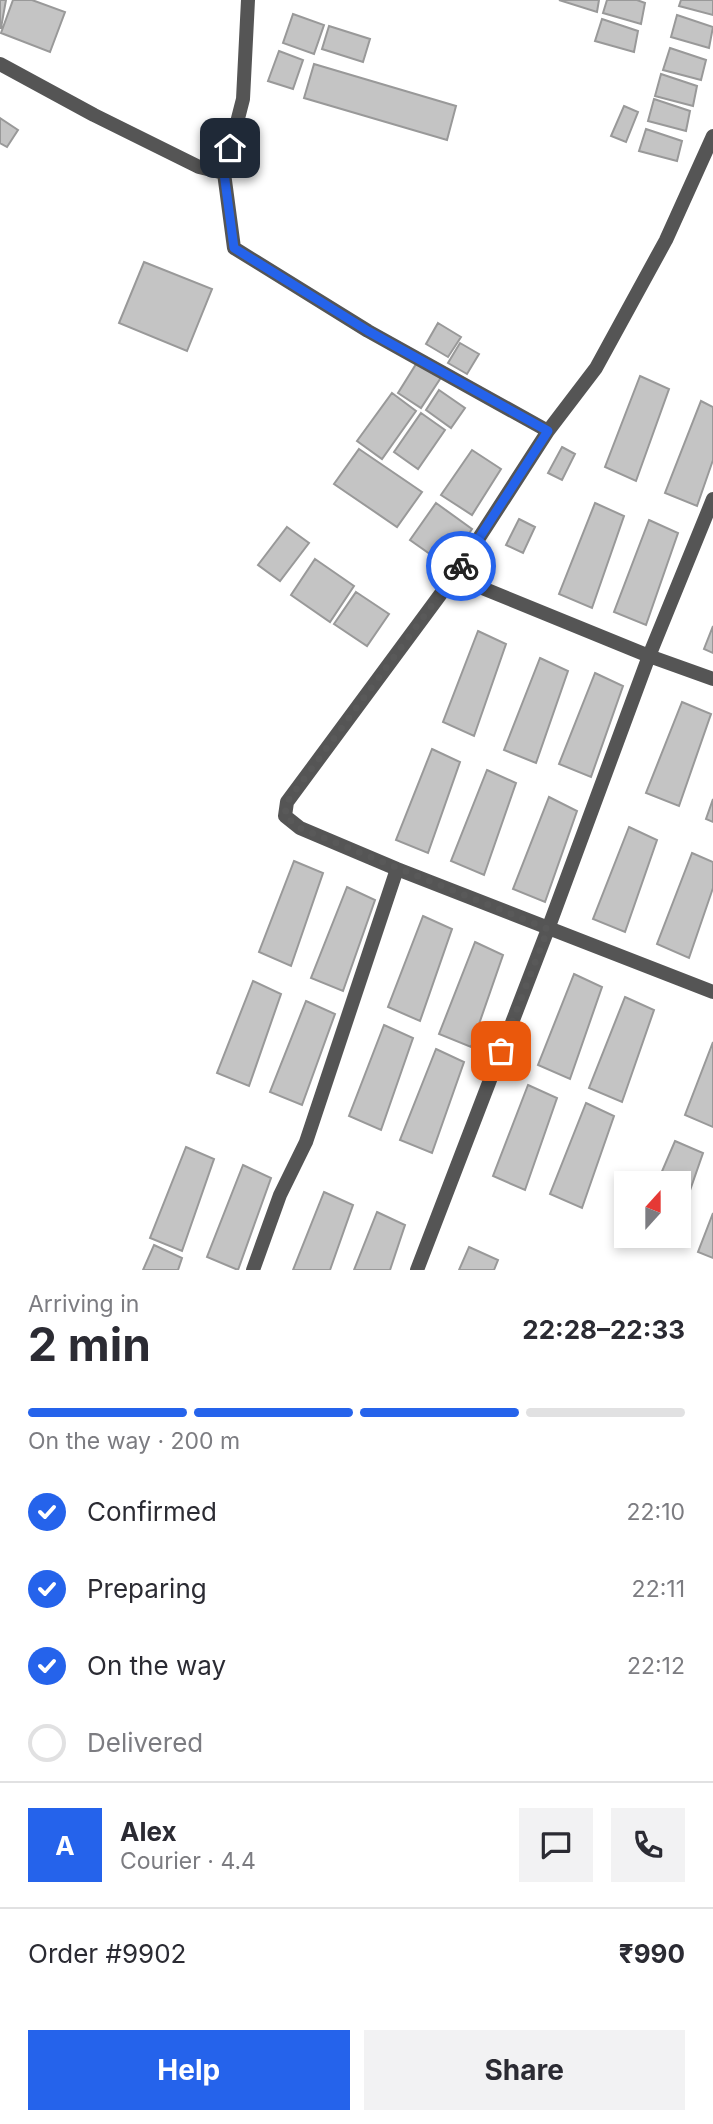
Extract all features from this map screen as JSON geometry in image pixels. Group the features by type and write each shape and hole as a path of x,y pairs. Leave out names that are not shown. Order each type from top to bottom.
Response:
{"street":[{"path":"248,0 243,99 224,173 234,248 368,331 548,431"},
{"path":"0,64 94,116 199,167 224,173"},
{"path":"713,136 666,240 596,368 548,431 457,572 287,802 285,816 300,828 397,869 713,992"},
{"path":"418,1270 649,656 713,499"},
{"path":"457,572 475,585 649,656 713,679"},
{"path":"253,1270 280,1195 306,1142 397,869"}],"building":[{"path":"0,0 6,0 1,28 0,28"},
{"path":"13,0 32,0 65,12 50,52 1,33"},
{"path":"559,0 599,0 597,12"},
{"path":"607,0 637,0 645,3 641,24 603,13"},
{"path":"681,0 713,0 713,15 679,6"},
{"path":"293,14 324,25 314,54 283,43"},
{"path":"677,15 713,27 709,48 671,37"},
{"path":"602,19 638,31 634,52 595,41"},
{"path":"329,26 370,39 363,62 322,49"},
{"path":"670,48 706,60 701,80 663,70"},
{"path":"279,51 303,60 293,89 268,81"},
{"path":"314,64 456,106 447,140 304,98"},
{"path":"661,74 697,86 693,106 655,96"},
{"path":"654,99 690,111 686,131 648,121"},
{"path":"624,106 638,112 626,142 611,136"},
{"path":"0,118 18,130 7,147 0,143"},
{"path":"646,129 682,141 677,161 639,151"},
{"path":"144,262 212,289 187,351 119,323"},
{"path":"438,323 461,337 448,357 426,344"},
{"path":"460,343 479,354 467,374 448,363"},
{"path":"418,361 442,376 421,408 398,393"},
{"path":"640,376 669,389 636,481 605,467"},
{"path":"439,390 465,408 451,428 426,410"},
{"path":"392,393 416,411 382,459 357,441"},
{"path":"701,401 713,407 713,460 697,506 665,493"},
{"path":"421,413 445,430 418,469 394,452"},
{"path":"562,447 575,454 562,480 548,473"},
{"path":"359,449 422,492 397,527 334,484"},
{"path":"472,450 501,469 472,515 441,495"},
{"path":"436,503 472,529 447,566 410,540"},
{"path":"595,503 624,516 592,608 559,594"},
{"path":"519,519 535,527 523,553 506,545"},
{"path":"649,520 678,533 646,625 614,612"},
{"path":"287,527 309,543 280,581 258,565"},
{"path":"315,559 354,586 330,622 291,595"},
{"path":"356,592 389,614 367,646 334,624"},
{"path":"713,626 713,653 704,649"},
{"path":"478,631 506,644 474,736 443,722"},
{"path":"540,658 568,671 536,763 504,750"},
{"path":"595,673 623,686 591,777 559,764"},
{"path":"682,702 711,714 679,806 646,793"},
{"path":"432,749 460,762 428,853 396,840"},
{"path":"487,770 516,783 484,875 451,861"},
{"path":"549,797 577,811 545,902 513,889"},
{"path":"713,799 713,822 706,819"},
{"path":"629,827 657,840 625,932 593,919"},
{"path":"692,853 713,862 713,888 689,958 657,944"},
{"path":"294,861 323,873 291,966 259,952"},
{"path":"347,887 375,900 343,991 311,978"},
{"path":"423,916 452,929 420,1021 388,1007"},
{"path":"475,942 503,955 471,1047 439,1034"},
{"path":"574,974 602,987 570,1079 538,1065"},
{"path":"253,981 281,994 249,1086 217,1073"},
{"path":"625,997 654,1010 622,1102 589,1088"},
{"path":"306,1001 335,1014 302,1105 270,1092"},
{"path":"384,1025 413,1038 381,1130 349,1116"},
{"path":"713,1042 713,1127 685,1115"},
{"path":"436,1049 464,1062 432,1153 400,1140"},
{"path":"528,1085 557,1098 525,1190 493,1176"},
{"path":"586,1103 614,1116 582,1208 550,1194"},
{"path":"675,1141 703,1153 691,1188 691,1171 662,1171"},
{"path":"186,1147 214,1159 182,1251 150,1238"},
{"path":"243,1165 271,1178 238,1270 207,1257"},
{"path":"324,1192 353,1205 330,1270 293,1270"},
{"path":"377,1212 405,1225 390,1270 354,1270"},
{"path":"713,1213 713,1258 698,1252"},
{"path":"154,1245 182,1258 178,1270 143,1270"},
{"path":"469,1247 498,1260 494,1270 459,1270"}],"way so far":[{"path":"461,566 287,802 285,816 300,828 548,929 501,1051"}],"route":[{"path":"230,148 224,173 234,248 368,331 548,431 461,566"}]}
